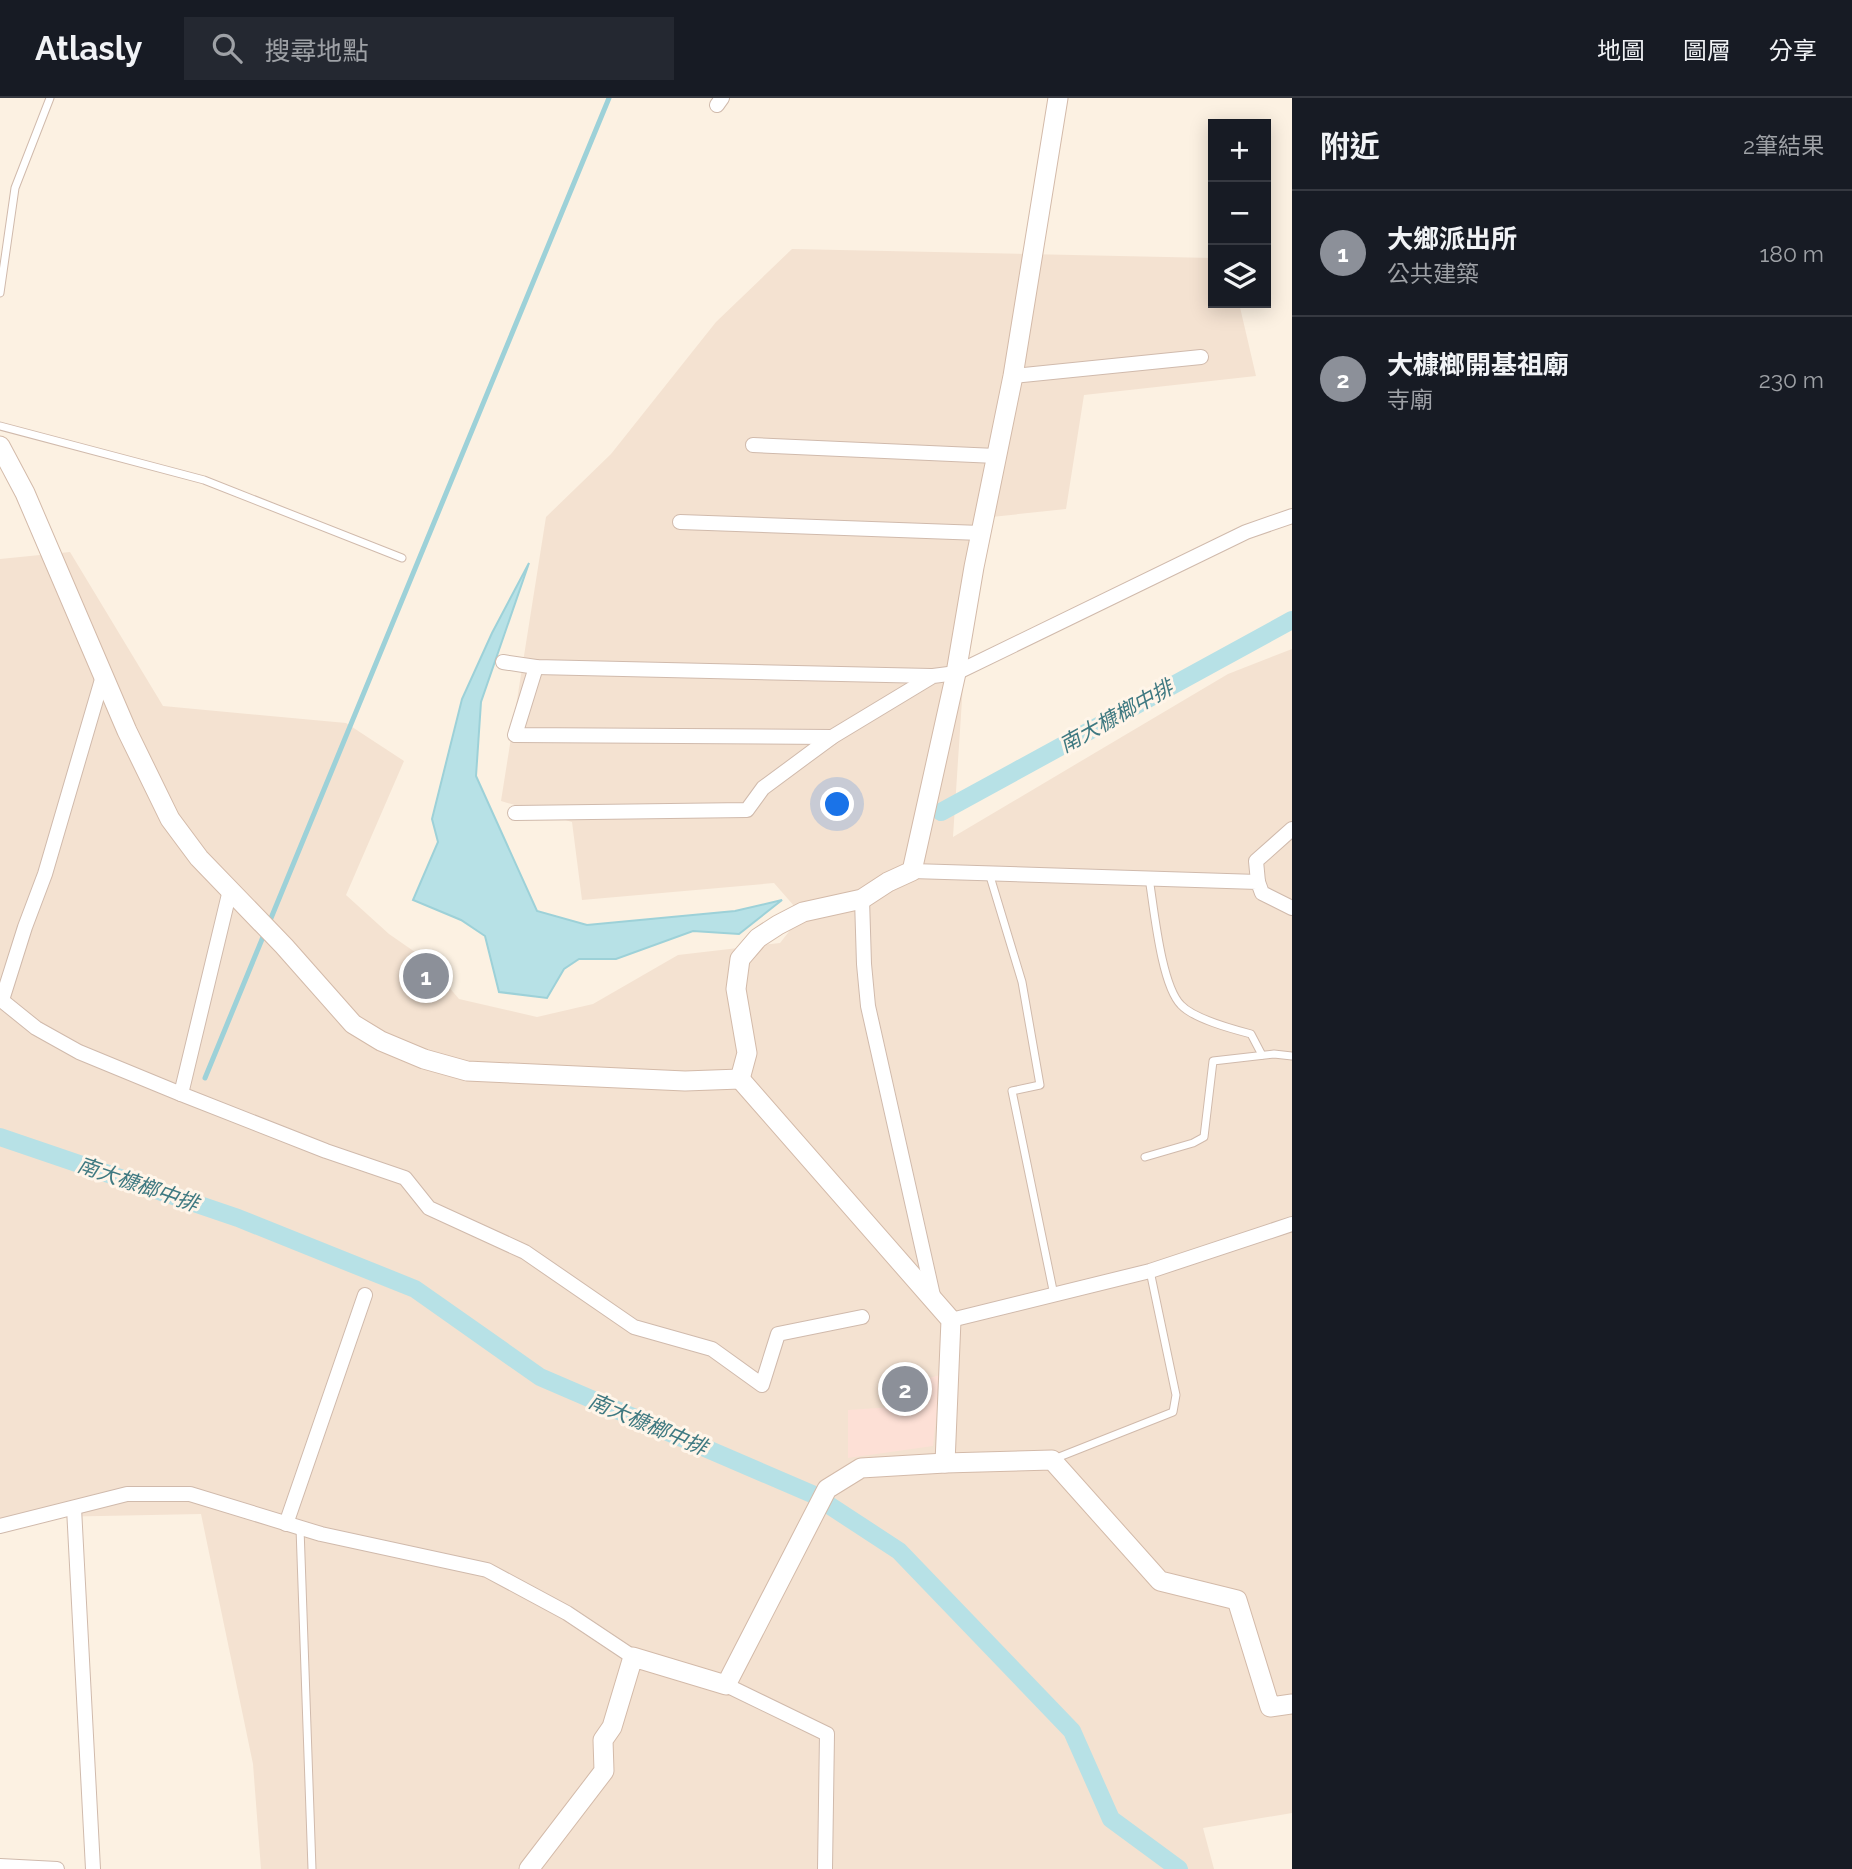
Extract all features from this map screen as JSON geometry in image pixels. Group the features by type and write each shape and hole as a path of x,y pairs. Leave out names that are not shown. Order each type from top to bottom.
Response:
{"street":[{"path":"912,871 956,673 1013,376 1058,98"},
{"path":"1013,376 1201,358"},
{"path":"753,445 996,456"},
{"path":"0,446 25,493 103,676 170,819 199,858 284,946 353,1024 380,1041 424,1059 467,1071 685,1080 740,1079 951,1320 945,1463"},
{"path":"503,662 537,667 933,676 956,673 1246,532 1292,516"},
{"path":"680,522 981,533"},
{"path":"537,667 515,735 832,737"},
{"path":"103,676 46,874 24,927 1,1000 36,1028 79,1052 326,1151 405,1178 429,1208 525,1252 634,1327 712,1349 762,1385 778,1335 862,1317"},
{"path":"515,813 747,810 763,788 832,737 933,676"},
{"path":"1292,829 1256,861 1262,893 1292,908"},
{"path":"740,1079 747,1053 736,989 740,959 758,938 803,912 862,899 888,882 912,871 1258,882"},
{"path":"181,1094 230,890"},
{"path":"862,899 868,1006 935,1301"},
{"path":"951,1320 1150,1270 1292,1224"},
{"path":"293,1526 365,1294"},
{"path":"726,1685 827,1489 861,1468 1052,1460 1160,1581 1237,1601 1270,1707 1292,1704"},
{"path":"0,1526 127,1494 190,1494 293,1526 487,1570 567,1612 633,1657 726,1685 827,1734 825,1869"},
{"path":"74,1508 93,1869"},
{"path":"535,1866 604,1772 603,1740 612,1727 633,1657"},
{"path":"0,1866 57,1869"}],"lane":[{"path":"0,293 15,188 50,98"},
{"path":"0,426 204,480 402,558"},
{"path":"989,873 1022,982 1040,1085 1012,1091 1054,1294"},
{"path":"1149,878 1169,988 1182,1006 1221,1026 1251,1034 1262,1055"},
{"path":"1145,1157 1193,1143 1204,1137 1213,1061 1274,1054 1292,1056"},
{"path":"1052,1460 1173,1412 1176,1395 1150,1270"},
{"path":"293,1526 312,1869"}],"shaded area":[{"path":"792,249 1208,258 1208,308 1240,308 1256,376 1084,395 1066,509 982,518 969,593 953,837 1228,674 1292,649 1292,1813 1203,1828 1214,1869 261,1869 253,1764 201,1514 0,1518 0,559 70,552 163,706 346,723 404,761 346,895 389,934 425,959 459,999 537,1017 593,1004 678,955 780,943 802,915 774,883 582,900 572,822 501,801 546,517 611,454 716,322"},
{"path":"941,1375 933,1446 848,1458 848,1410 922,1405 924,1379"}],"water":[{"path":"529,563 481,702 476,776 537,911 587,925 735,911 782,900 739,934 693,931 616,959 579,959 564,969 547,998 499,992 485,936 461,920 413,900 438,842 432,819 462,699 492,633"}],"waterway":[{"path":"269,923 609,98"},
{"name":"南大槺榔中排","path":"941,812 1292,620"},
{"path":"205,1078 265,932"},
{"name":"南大槺榔中排","path":"0,1137 238,1218 415,1289 540,1377 812,1494 899,1551 1072,1731 1111,1819 1179,1869"}],"place":[{"name":"大鄉派出所","path":"426,976"},
{"name":"大槺榔開基祖廟","path":"905,1389"}]}
